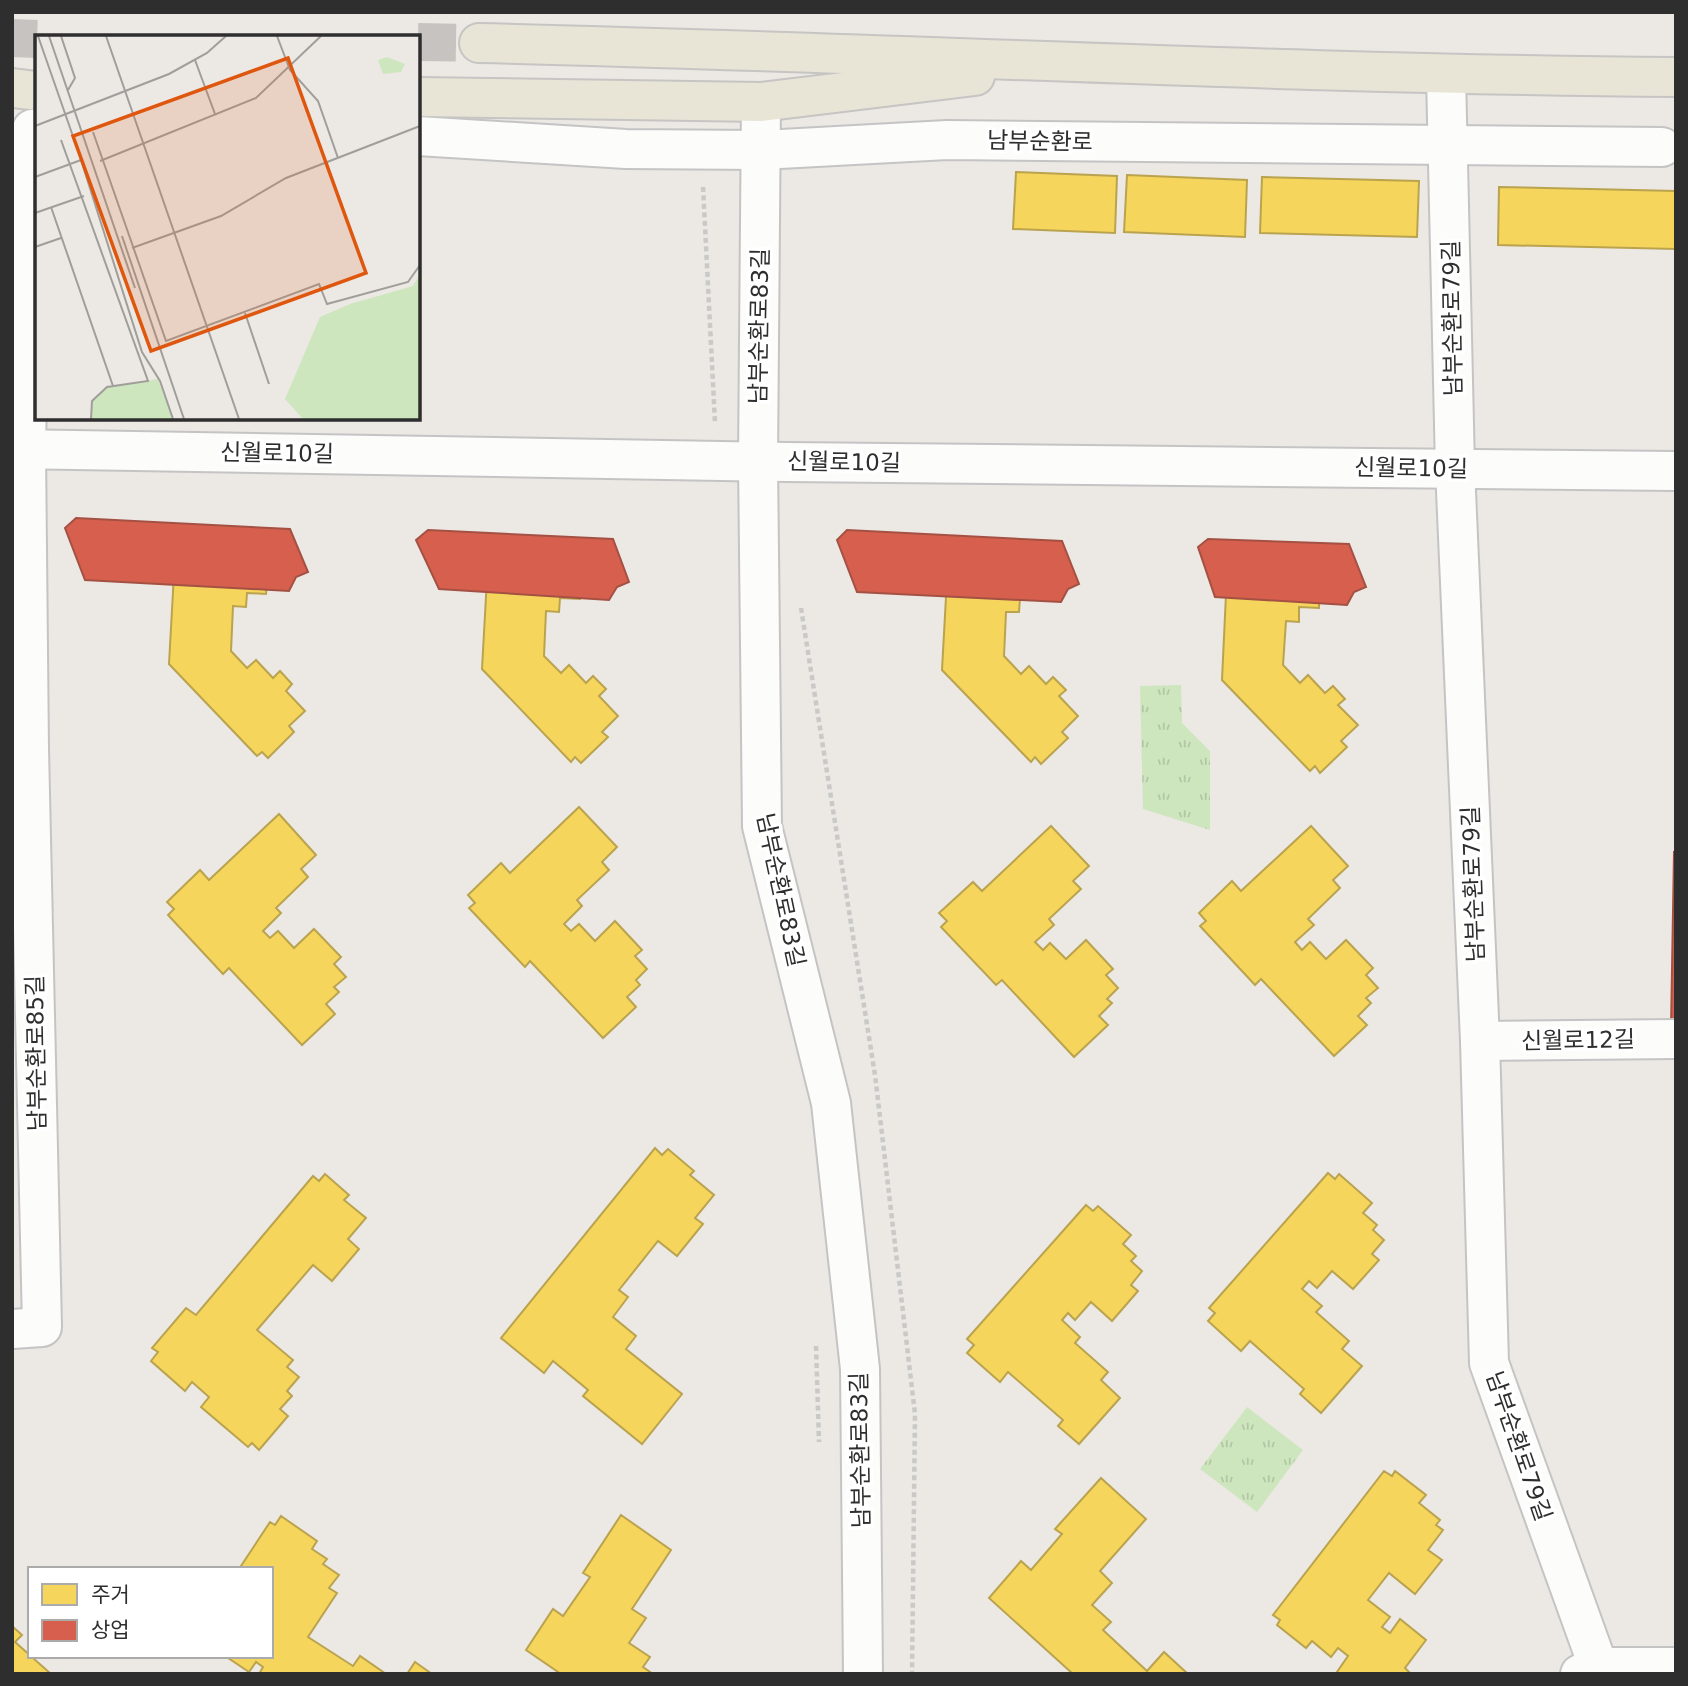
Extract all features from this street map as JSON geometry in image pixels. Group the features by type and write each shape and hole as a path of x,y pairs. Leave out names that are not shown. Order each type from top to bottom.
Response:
{"main road":[{"path":"480,43 1096,61 1446,75 1676,77"},
{"path":"437,97 761,102 1096,61"},
{"path":"12,89 35,91"}],"street":[{"name":"남부순환로79길","path":"1446,75 1455,468 1480,1041 1489,1363 1593,1671"},
{"path":"434,136 437,97"},
{"name":"남부순환로83길","path":"761,102 758,461 762,827 831,1102 860,1369 863,1674"},
{"name":"남부순환로85길","path":"12,1329 42,1327 20,749 19,449 34,129"},
{"name":"남부순환로","path":"434,136 626,149 761,150 947,139 1662,148"},
{"name":"신월로10길","path":"19,449 758,461 1676,471"},
{"name":"신월로12길","path":"1480,1041 1676,1039"},
{"path":"1593,1671 1676,1667"}],"path":[{"path":"799,600 875,1075 915,1415 912,1674"}],"green space":[{"path":"1181,685 1182,723 1210,751 1210,830 1143,809 1140,686"},
{"path":"1247,1407 1303,1450 1257,1512 1200,1469"}],"building: 주거":[{"path":"1016,172 1117,176 1115,233 1013,229"},
{"path":"1127,175 1247,180 1245,237 1124,232"},
{"path":"1262,177 1419,181 1417,237 1260,233"},
{"path":"1499,187 1676,191 1676,249 1498,245"},
{"path":"176,537 234,540 231,579 267,581 266,594 247,593 246,607 233,606 231,651 247,668 256,660 273,678 280,671 292,684 286,691 305,711 289,726 294,732 268,758 262,752 257,756 169,664"},
{"path":"489,542 547,545 545,584 580,586 580,599 560,598 559,612 546,611 544,656 561,673 569,665 586,683 593,676 606,689 599,696 618,716 602,732 608,737 581,763 575,757 571,762 482,669"},
{"path":"949,542 1007,545 1005,584 1040,586 1040,599 1020,598 1019,612 1006,612 1004,656 1021,674 1029,666 1046,684 1053,677 1066,690 1059,696 1078,716 1062,732 1068,738 1041,764 1035,757 1031,762 942,670"},
{"path":"1228,551 1287,554 1284,593 1319,595 1319,608 1299,607 1299,622 1286,621 1283,665 1300,683 1308,675 1325,693 1333,686 1345,699 1338,705 1358,725 1341,741 1347,747 1320,773 1315,766 1310,771 1222,680"},
{"path":"579,807 617,847 602,862 609,870 577,900 582,906 564,924 571,931 579,924 595,941 615,921 642,950 635,956 647,969 636,980 640,985 627,997 636,1007 603,1038 530,961 525,967 469,908 475,903 468,895 501,863 510,873"},
{"path":"279,814 316,855 301,869 308,877 276,908 281,913 263,931 270,938 278,931 294,948 314,929 341,957 334,964 346,977 334,987 339,992 326,1004 335,1014 302,1045 229,968 223,974 168,915 174,909 167,902 200,870 209,880"},
{"path":"1051,826 1089,866 1073,881 1081,889 1049,919 1054,925 1035,942 1043,950 1050,943 1066,959 1086,940 1113,969 1106,975 1118,988 1107,999 1112,1003 1099,1016 1108,1025 1074,1057 1002,980 996,985 941,927 947,921 939,913 973,882 982,891"},
{"path":"1311,826 1348,866 1333,880 1340,888 1308,919 1314,925 1295,942 1302,950 1310,942 1326,959 1346,940 1373,968 1366,975 1378,988 1366,998 1371,1003 1358,1016 1367,1025 1334,1056 1261,979 1255,985 1200,926 1206,921 1199,913 1232,881 1241,891"},
{"path":"655,1148 662,1155 668,1149 694,1171 690,1175 714,1195 695,1218 703,1224 677,1256 658,1241 619,1290 628,1297 613,1317 636,1336 626,1349 682,1394 642,1444 583,1396 588,1390 553,1361 544,1373 501,1338"},
{"path":"1328,1173 1335,1179 1339,1174 1372,1203 1363,1213 1377,1225 1373,1230 1384,1240 1372,1254 1379,1260 1353,1289 1332,1271 1317,1288 1309,1281 1302,1289 1322,1306 1316,1312 1349,1341 1342,1349 1362,1366 1321,1413 1300,1394 1304,1389 1250,1341 1241,1351 1208,1321 1215,1313 1209,1308"},
{"path":"325,1174 349,1195 344,1200 366,1218 348,1239 359,1249 332,1281 313,1265 257,1330 293,1360 287,1367 299,1377 287,1391 292,1396 280,1409 288,1416 259,1450 252,1443 248,1447 201,1407 209,1397 192,1382 185,1391 151,1361 158,1352 152,1348 186,1308 196,1315 313,1176 319,1181"},
{"path":"1086,1205 1093,1211 1098,1206 1131,1235 1123,1244 1136,1256 1131,1261 1142,1271 1131,1285 1138,1291 1112,1321 1091,1302 1075,1320 1068,1313 1062,1320 1080,1337 1075,1343 1108,1372 1101,1380 1120,1398 1079,1444 1058,1426 1063,1420 1008,1372 1000,1382 967,1353 974,1345 967,1339"},
{"path":"1384,1471 1392,1476 1395,1471 1426,1495 1419,1503 1440,1520 1436,1525 1443,1530 1428,1550 1442,1560 1415,1594 1389,1573 1368,1600 1390,1617 1382,1627 1390,1633 1400,1619 1426,1640 1405,1668 1411,1674 1339,1674 1337,1672 1348,1656 1338,1648 1331,1657 1312,1641 1306,1648 1277,1625 1280,1620 1273,1615"},
{"path":"1101,1478 1146,1519 1100,1571 1112,1583 1092,1605 1111,1622 1103,1630 1147,1671 1164,1652 1188,1674 1073,1674 989,1598 1021,1561 1031,1570 1062,1534 1055,1529"},
{"path":"621,1515 671,1550 632,1609 646,1618 629,1643 650,1657 643,1667 653,1674 561,1674 526,1650 553,1609 563,1616 590,1577 583,1573"},
{"path":"281,1516 317,1541 312,1549 327,1559 323,1564 339,1575 329,1588 337,1593 308,1637 353,1666 360,1656 386,1674 259,1674 263,1667 256,1662 249,1672 228,1658 273,1658 273,1567 240,1567 270,1522 275,1525"},
{"path":"12,1626 22,1635 15,1642 28,1654 28,1658 33,1658 51,1674 12,1674"},
{"path":"415,1662 432,1674 407,1674"}],"building: 상업":[{"path":"76,518 290,529 308,572 296,577 289,591 85,580 65,528"},
{"path":"428,530 613,539 629,582 617,587 609,600 439,589 416,540"},
{"path":"847,530 1062,541 1079,584 1068,589 1061,602 857,592 837,540"},
{"path":"1208,539 1349,544 1366,587 1354,592 1347,605 1215,597 1198,547"},
{"path":"1674,852 1676,1029 1671,1029"}],"tunnel":[{"path":"12,38 35,39"},
{"path":"420,42 479,43"}]}
